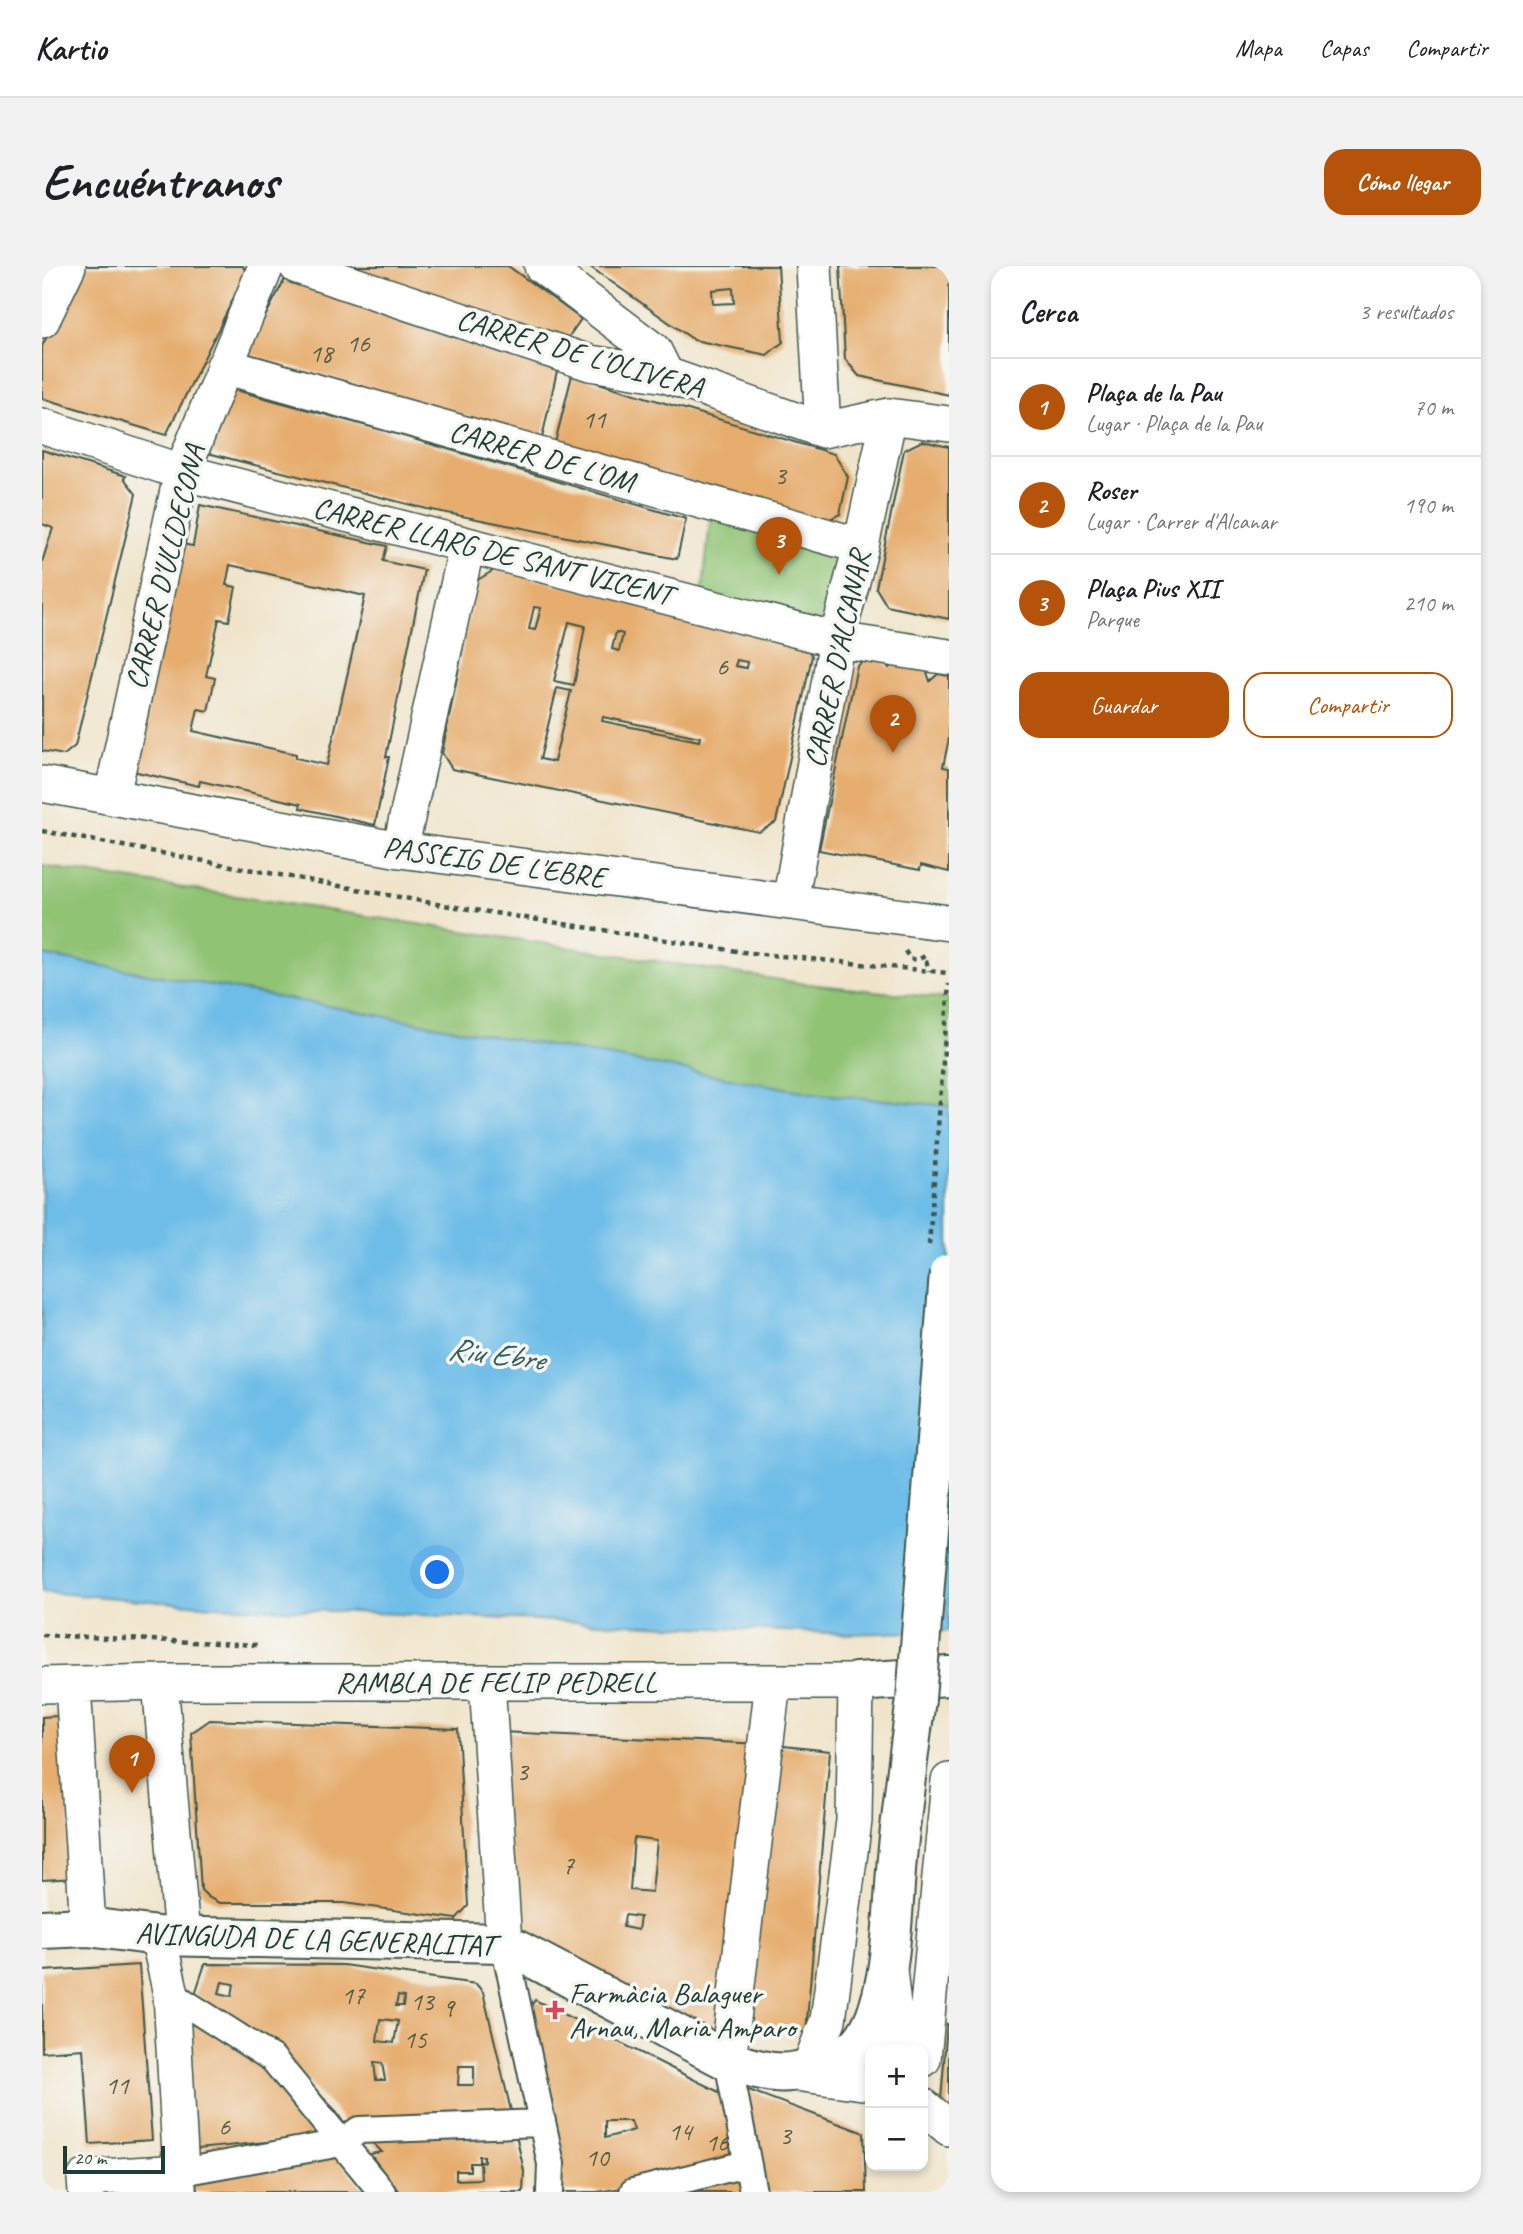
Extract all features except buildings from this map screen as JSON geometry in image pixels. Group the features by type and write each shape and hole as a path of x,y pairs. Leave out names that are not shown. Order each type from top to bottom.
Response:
{"street":[{"path":"42,320 68,266"},
{"name":"CARRER D'ULLDECONA","path":"112,796 182,472 266,266"},
{"name":"CARRER DE L'OLIVERA","path":"297,266 590,363 666,375 822,430"},
{"path":"542,266 654,351 666,375"},
{"path":"814,266 822,430 889,416 949,424"},
{"name":"CARRER DE L'OM","path":"224,366 861,546"},
{"name":"CARRER D'ALCANAR","path":"790,902 837,640 861,546 889,416"},
{"name":"CARRER LLARG DE SANT VICENT","path":"42,426 182,472 837,640 949,657"},
{"path":"400,850 467,545"},
{"name":"PASSEIG DE L'EBRE","path":"42,784 400,850 949,923"},
{"path":"802,2071 838,2058 858,2046 876,2018 888,1960 916,1699 949,1273"},
{"name":"RAMBLA DE FELIP PEDRELL","path":"58,1685 160,1682 856,1682 949,1676"},
{"path":"160,1682 170,1994 182,2182"},
{"path":"487,1682 505,1943 551,2164 550,2192"},
{"path":"753,2192 729,2061 773,1682"},
{"path":"802,2071 828,2020 853,1835 856,1682"},
{"path":"58,1685 88,1927"},
{"path":"924,2045 949,1781"},
{"name":"AVINGUDA DE LA GENERALITAT","path":"42,1929 88,1927 170,1936 505,1943 729,2061 766,2072 802,2071"},
{"path":"888,1960 897,2045"},
{"path":"170,1994 273,2059 382,2192"},
{"path":"802,2071 865,2082"},
{"path":"925,2108 949,2128"},
{"path":"85,2185 182,2182 341,2143 359,2130 542,2123"},
{"path":"633,2192 746,2164"}],"path":[{"path":"42,831 450,906 743,952 949,973"},
{"path":"925,956 929,971"}],"green space":[{"path":"712,504 861,546 837,640 701,605"},
{"path":"42,866 799,983 949,999 949,1106 818,1094 42,955"}],"water":[{"name":"Riu Ebre","path":"42,955 818,1094 949,1106 949,1631 850,1634 214,1606 42,1592"}],"place":[{"name":"Plaça Pius XII","path":"779,575"},
{"name":"Roser","path":"893,753"},
{"name":"Plaça de la Pau","path":"132,1793"},
{"name":"Farmàcia Balaguer Arnau, Maria Amparo","path":"555,2010"}]}
